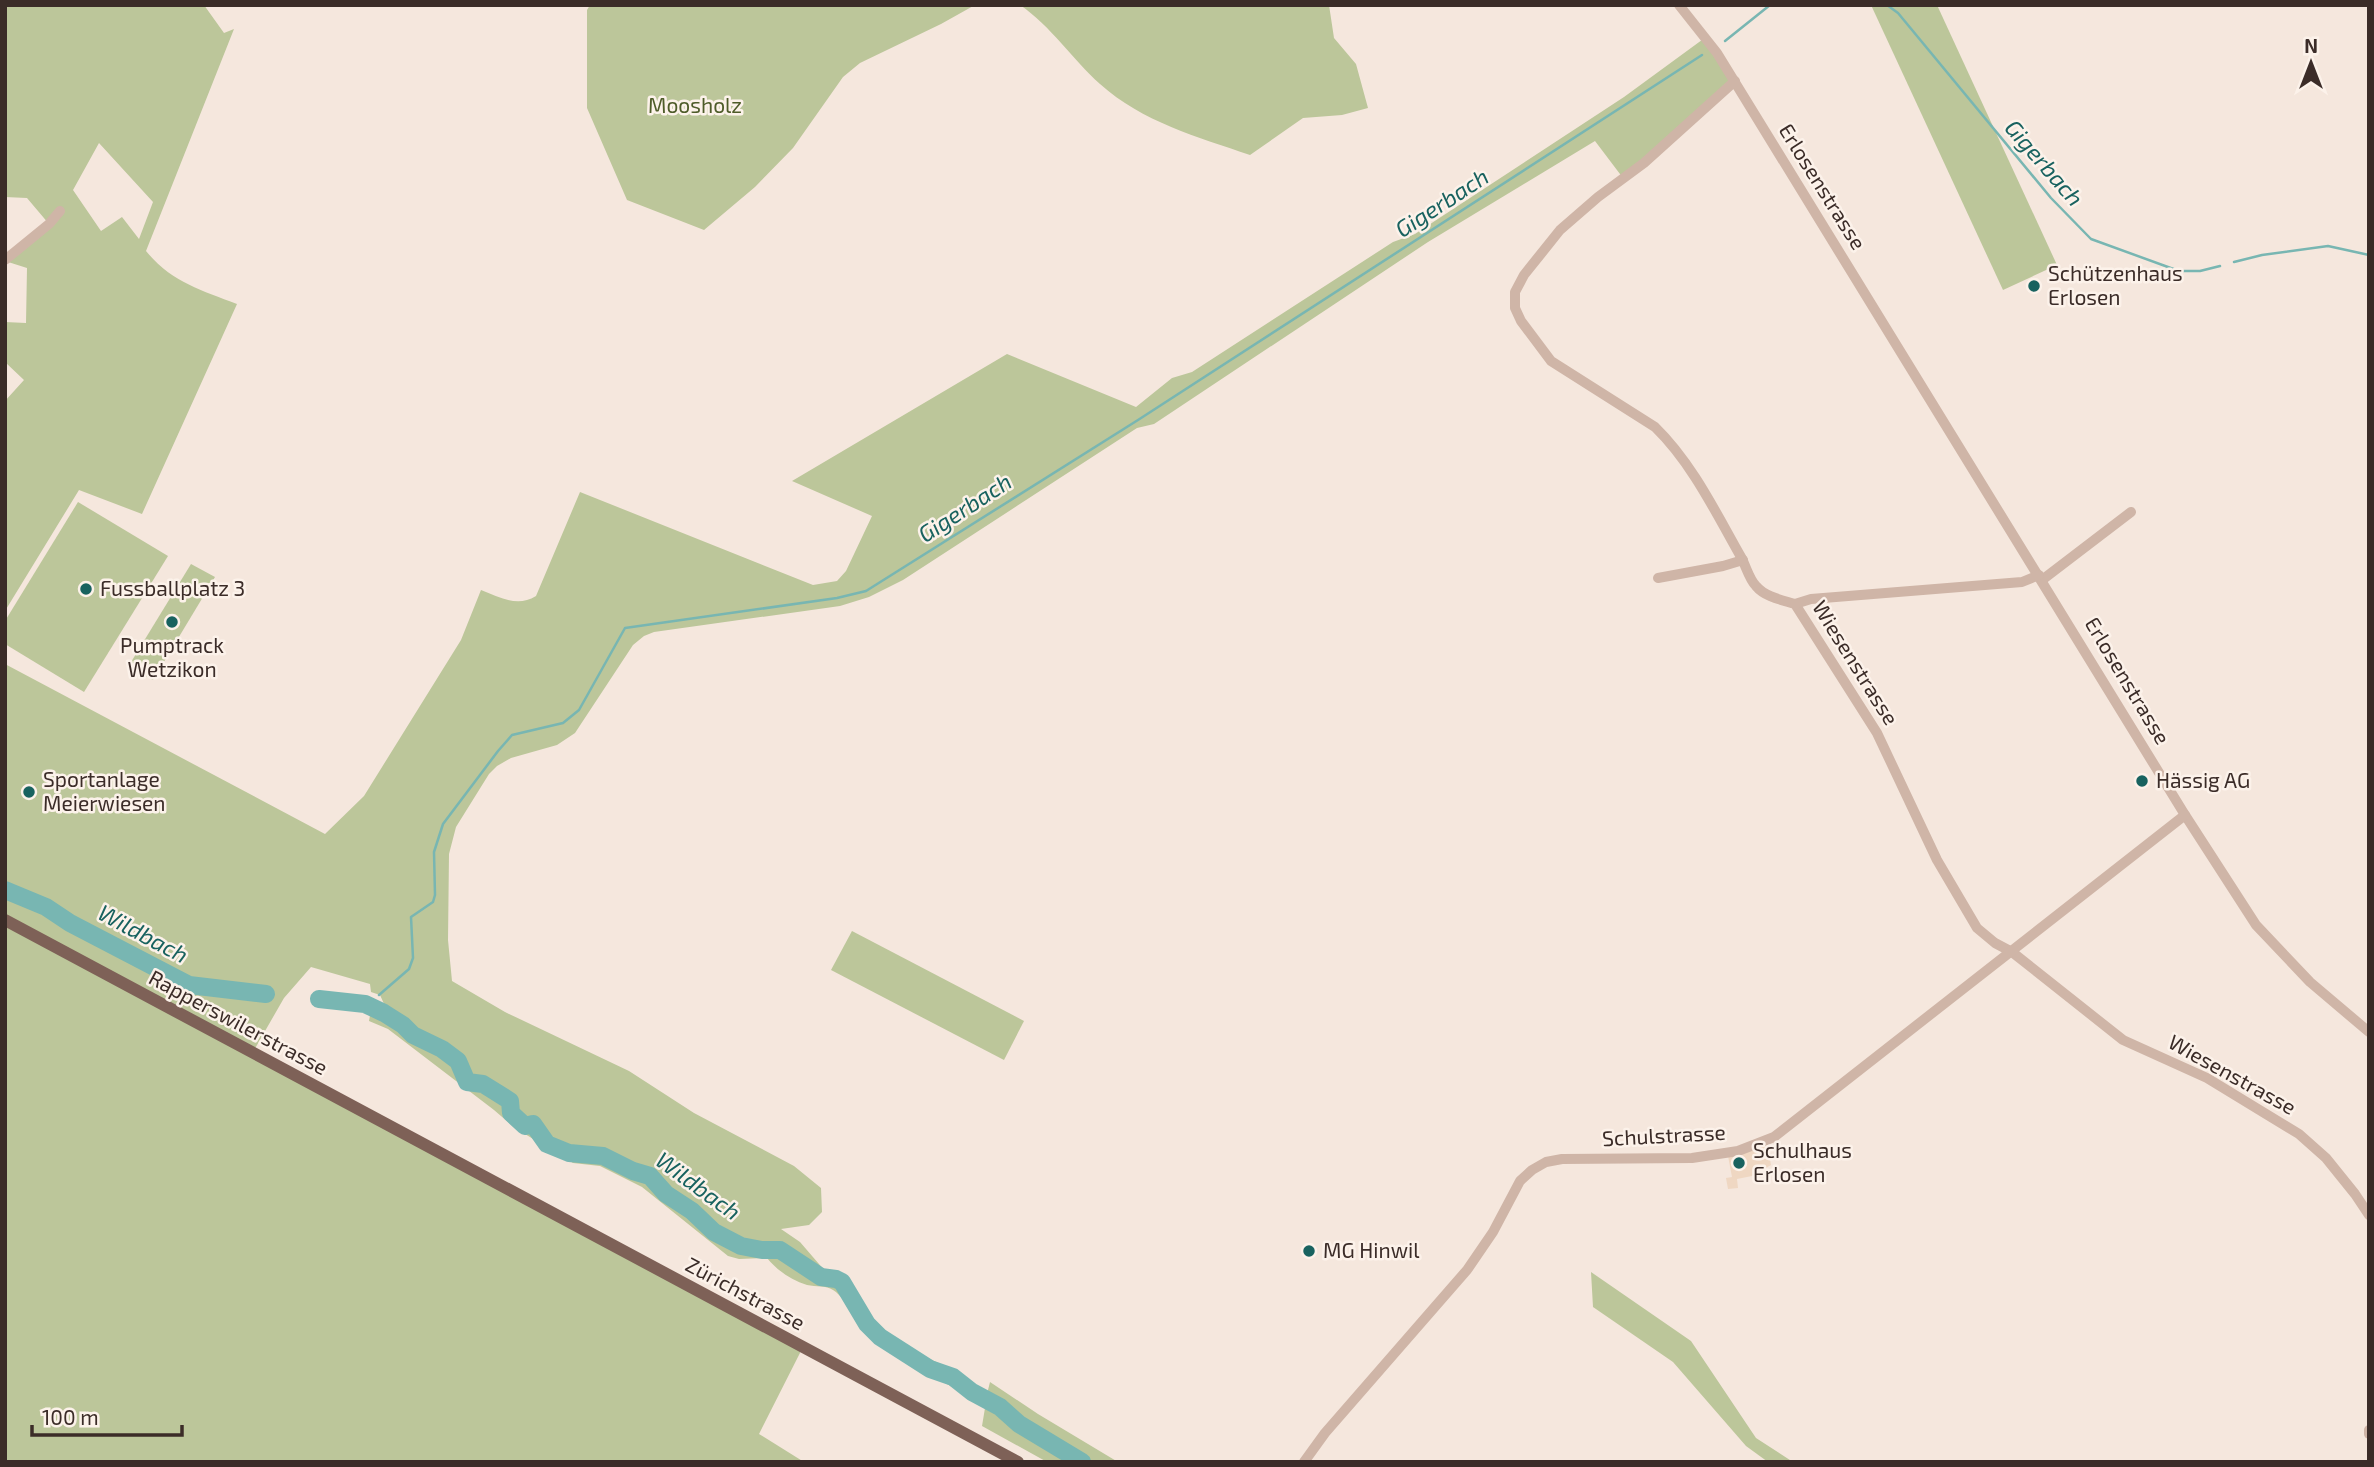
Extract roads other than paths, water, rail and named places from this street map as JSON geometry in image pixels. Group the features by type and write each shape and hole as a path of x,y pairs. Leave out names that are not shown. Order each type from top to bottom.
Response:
{"main road":[{"name":"Rapperswilerstrasse","path":"5,920 454,1160"},
{"name":"Zürichstrasse","path":"454,1160 1018,1462"}],"street":[{"name":"Erlosenstrasse","path":"1679,5 1717,53 1735,81 2185,815 2256,925 2310,982 2369,1032"},
{"name":"Wiesenstrasse","path":"1735,81 1644,163 1598,197 1560,230 1524,275 1515,292 1516,308 1521,321 1550,361 1665,436 1683,459 1756,587 1775,598 1795,604 1877,733 1937,860 1977,928 1995,943 2012,952 2123,1040 2207,1078 2299,1134 2326,1158 2369,1215"},
{"path":"5,260 49,224 60,211"},
{"path":"1795,604 1837,597 2022,582 2041,577 2132,512"},
{"path":"1658,578 1743,560"},
{"name":"Schulstrasse","path":"1304,1462 1325,1433 1467,1270 1493,1232 1521,1181 1532,1170 1546,1162 1562,1159 1692,1158 1738,1151 1774,1137 2185,815"}],"waterway":[{"name":"Gigerbach","path":"1725,41 1770,5"},
{"name":"Gigerbach","path":"1887,5 1898,13 2051,198 2091,239 2179,271 2200,271 2220,266"},
{"name":"Gigerbach","path":"379,995 409,969 413,958 411,917 433,902 434,852 443,824 512,735 563,723 579,710 625,628 837,598 866,591 1138,420 1702,55"},
{"name":"Gigerbach","path":"2234,262 2262,255 2328,246 2369,255"},
{"name":"Wildbach","path":"5,890 46,907 70,923 189,985 266,994"},
{"name":"Wildbach","path":"319,999 365,1004 403,1025 413,1035 442,1049 458,1061 467,1082 483,1084 510,1101 511,1113 525,1126 533,1124 547,1144 569,1153 603,1156 650,1176 666,1194 692,1211 714,1232 741,1246 780,1250 821,1277 842,1282 867,1324 880,1337 930,1369 953,1377 972,1392 1000,1407 1019,1424 1082,1462"}],"place":[{"name":"Schützenhaus Erlosen","path":"2034,286"},
{"name":"Fussballplatz 3","path":"86,589"},
{"name":"Pumptrack Wetzikon","path":"172,622"},
{"name":"Hässig AG","path":"2142,781"},
{"name":"Sportanlage Meierwiesen","path":"29,792"},
{"name":"Schulhaus Erlosen","path":"1739,1163"},
{"name":"MG Hinwil","path":"1309,1251"}],"park label":[{"name":"Moosholz","path":"695,106"}]}
